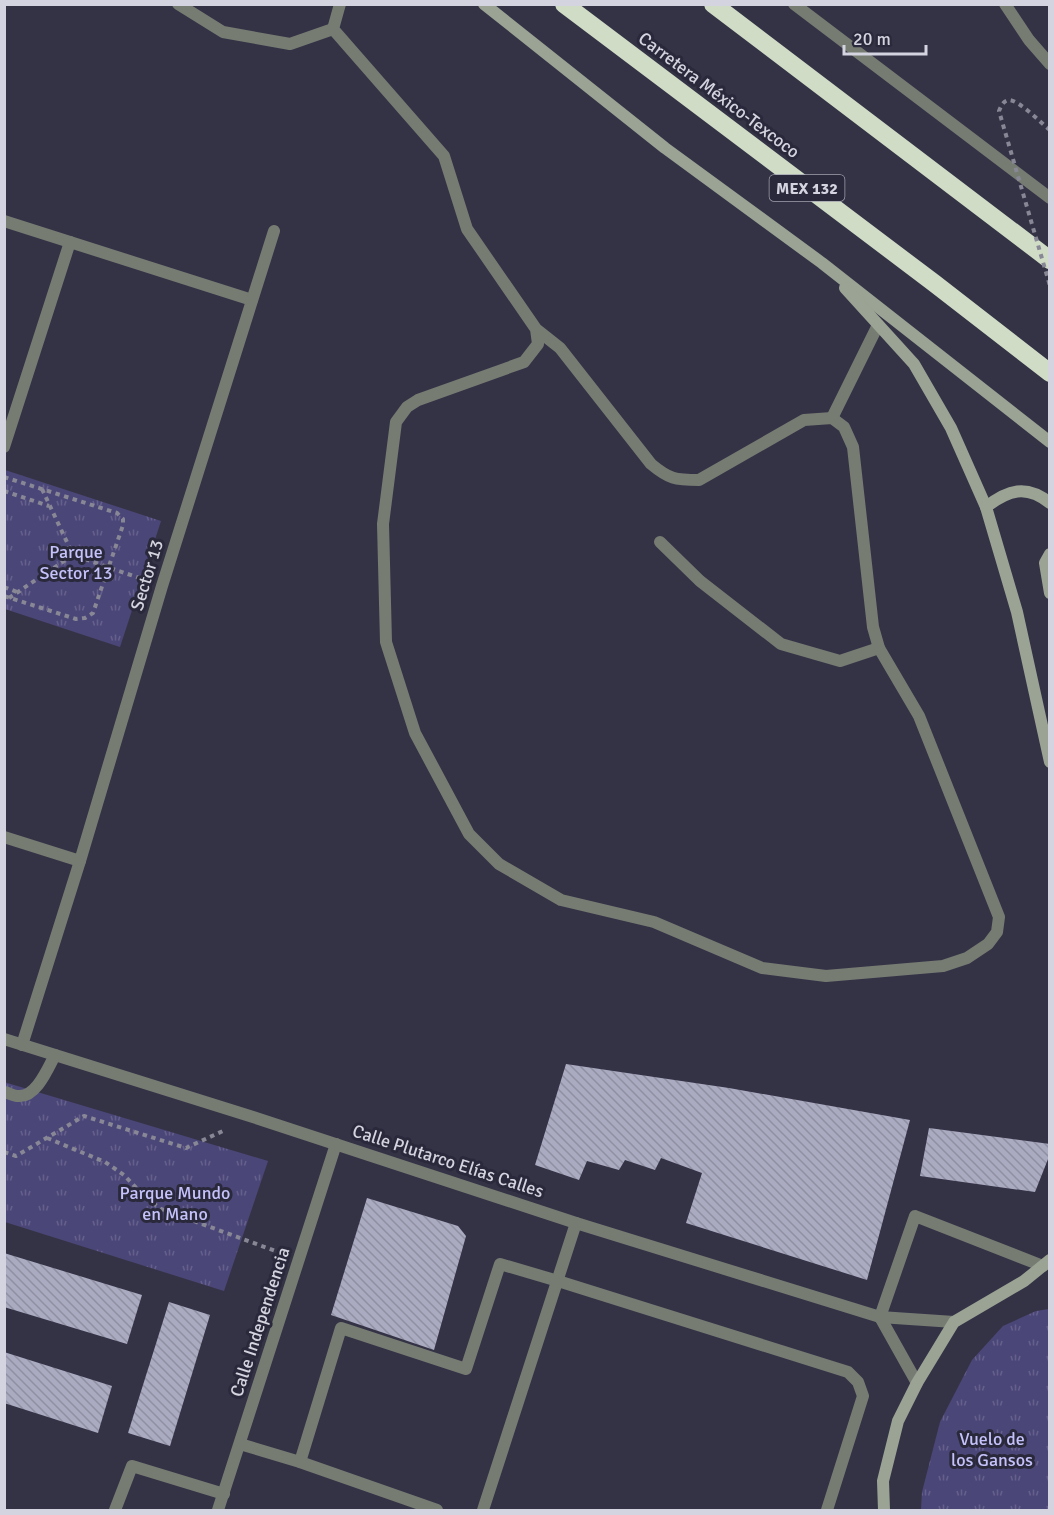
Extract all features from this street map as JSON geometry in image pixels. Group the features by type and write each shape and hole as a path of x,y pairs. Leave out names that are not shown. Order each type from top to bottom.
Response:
{"highway":[{"name":"Carretera México-Texcoco","path":"564,4 1050,373"},
{"path":"713,4 1050,260"}],"main road":[{"path":"484,4 665,148 822,263 1050,442"},
{"path":"822,263 914,364 951,428 986,507 1017,612 1050,762"},
{"path":"986,507 999,497 1018,491 1036,494 1050,503"},
{"path":"1050,554 1045,563 1050,594"},
{"path":"884,1510 883,1481 898,1421 917,1383 954,1322 1024,1281 1047,1264"}],"street":[{"path":"178,4 222,32 290,44 333,29"},
{"path":"333,29 340,4"},
{"path":"794,4 1050,198"},
{"path":"1005,4 1029,39 1050,64"},
{"path":"333,29 444,156 468,229 536,329 560,348 651,464 666,476 683,480 699,480 804,420 832,418 844,427 853,447 873,627 879,648 919,716 999,917 997,932 988,944 967,958 944,966 826,976 762,968 654,922 561,900 499,864 469,834 415,733 386,642 383,524 396,422 407,407 418,400 524,362 538,344 536,329"},
{"path":"4,221 252,300"},
{"name":"Sector 13","path":"22,1045 162,586 274,231"},
{"path":"4,447 70,242"},
{"path":"832,418 878,325"},
{"path":"660,542 700,581 781,644 840,661 879,648"},
{"path":"4,837 80,861"},
{"name":"Calle Plutarco Elías Calles","path":"4,1039 253,1117 576,1223 880,1317 954,1322"},
{"path":"4,1092 20,1097 29,1094 36,1088 55,1055"},
{"name":"Calle Independencia","path":"218,1510 336,1144"},
{"path":"917,1383 880,1317 915,1216 1047,1264"},
{"path":"483,1510 576,1223"},
{"path":"300,1462 341,1328 466,1369 500,1264 848,1372 858,1382 863,1396 827,1510"},
{"path":"240,1444 300,1462 437,1510"},
{"path":"115,1510 132,1466 224,1494"}],"path":[{"path":"1050,130 1020,105 1011,100 1002,103 999,111 1050,286"},
{"path":"4,477 117,513 123,519 123,525 93,613 85,618 76,619 7,597"},
{"path":"42,489 73,555 162,586"},
{"path":"4,491 50,506"},
{"path":"7,597 73,555"},
{"path":"4,586 18,592"},
{"path":"4,1152 16,1156 84,1116 186,1148 253,1117"},
{"path":"47,1138 105,1162 124,1174 144,1197 161,1209 298,1259"}],"green space":[{"name":"Parque Sector 13","path":"5,470 161,521 120,647 5,609"},
{"name":"Parque Mundo en Mano","path":"4,1082 268,1161 224,1291 5,1222"},
{"name":"Vuelo de los Gansos","path":"1049,1309 1049,1510 921,1510 922,1492 940,1422 972,1360 1003,1326 1036,1311"}],"building":[{"path":"566,1064 729,1088 910,1120 867,1280 686,1223 702,1173 661,1158 655,1170 625,1160 619,1170 587,1161 579,1180 535,1165"},
{"path":"929,1128 1050,1144 1050,1154 1035,1192 920,1176"},
{"path":"367,1198 458,1226 466,1236 434,1350 331,1315"},
{"path":"4,1253 142,1295 127,1344 4,1307"},
{"path":"169,1302 210,1315 170,1446 128,1433"},
{"path":"4,1352 112,1386 98,1433 4,1403"}]}
